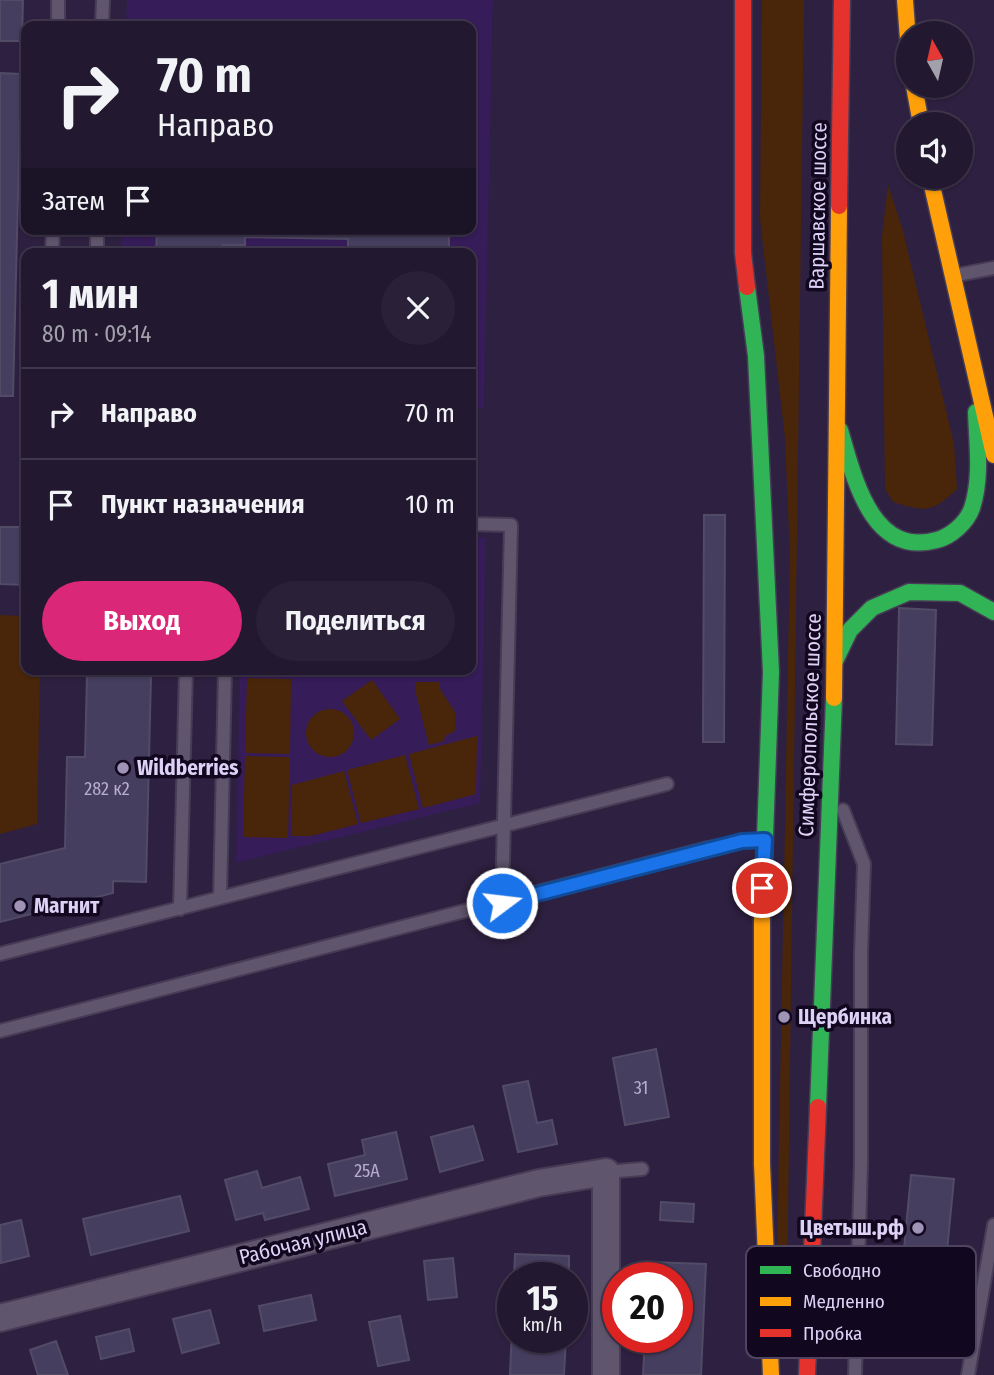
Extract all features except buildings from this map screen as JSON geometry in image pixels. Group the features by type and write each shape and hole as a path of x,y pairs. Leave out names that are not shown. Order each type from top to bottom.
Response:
{"main road":[{"path":"743,0 743,253 756,356 771,672 762,888 762,1164 765,1246"},
{"name":"Варшавское шоссе","path":"835,413 842,0"},
{"path":"905,0 907,21"},
{"path":"933,189 994,455"},
{"path":"835,413 858,487 874,519 890,535 906,541 924,543 940,539 959,526 971,512 978,489 975,368"},
{"name":"Симферопольское шоссе","path":"812,1246 835,661 835,413"},
{"path":"835,661 850,630 872,608 909,592 960,593 994,612"}],"street":[{"name":"Рабочая улица","path":"0,1318 539,1183 606,1172"},
{"path":"606,1172 606,1375"}],"lane":[{"path":"58,0 58,21"},
{"path":"102,21 103,0"},
{"path":"953,276 994,268"},
{"path":"476,524 511,525 502,903"},
{"path":"180,909 186,675"},
{"path":"220,898 225,675"},
{"path":"829,774 864,864 859,1246"},
{"path":"0,954 667,784"},
{"path":"0,1031 708,848 742,841 765,840"},
{"path":"606,1172 642,1169"},
{"path":"976,1329 994,1226"}],"shaded area":[{"path":"127,0 493,0 484,408 476,408 476,248 121,248 122,235 476,235 476,21 126,21"},
{"path":"762,0 804,0 788,1246 777,1246 790,554 785,438 760,219"},
{"path":"888,185 903,231 954,444 957,489 941,503 921,509 893,502 885,489 882,236"},
{"path":"476,538 486,538 480,803 236,863 240,675 476,675"},
{"path":"0,615 21,616 21,675 40,675 37,824 0,834"},
{"path":"247,678 291,679 290,754 245,753"},
{"path":"372,680 400,719 371,740 342,701"},
{"path":"415,682 439,682 440,689 455,712 455,731 445,736 444,741 429,745"},
{"path":"330,709 347,716 354,733 347,750 330,757 313,750 306,733 313,716"},
{"path":"477,736 476,794 423,808 409,754"},
{"path":"405,755 419,809 361,823 347,770"},
{"path":"245,756 290,757 288,838 243,837"},
{"path":"344,771 358,824 311,836 291,836 292,785"}],"traffic: fast":[{"path":"747,287 756,356 771,672 762,920"},
{"path":"840,430 859,490 881,525 896,537 914,542 937,540 958,528 972,508 978,472 976,412"},
{"path":"835,661 850,630 872,608 909,592 960,593 994,612"},
{"path":"818,1107 834,698"}],"traffic: slow":[{"path":"905,0 907,21"},
{"path":"916,98 919,112"},
{"path":"933,189 994,455"},
{"path":"834,698 839,206"},
{"path":"762,920 762,1164 765,1246"},
{"path":"770,1358 771,1375"}],"traffic: jam":[{"path":"743,0 743,253 747,287"},
{"path":"839,206 842,0"},
{"path":"812,1246 818,1107"},
{"path":"807,1375 808,1358"}],"place":[{"name":"Wildberries","path":"123,768"},
{"name":"Магнит","path":"20,906"},
{"name":"Щербинка","path":"784,1017"},
{"name":"Цветыш.рф","path":"918,1228"}],"route":[{"path":"502,903 708,848 742,841 765,840 762,888"}]}
